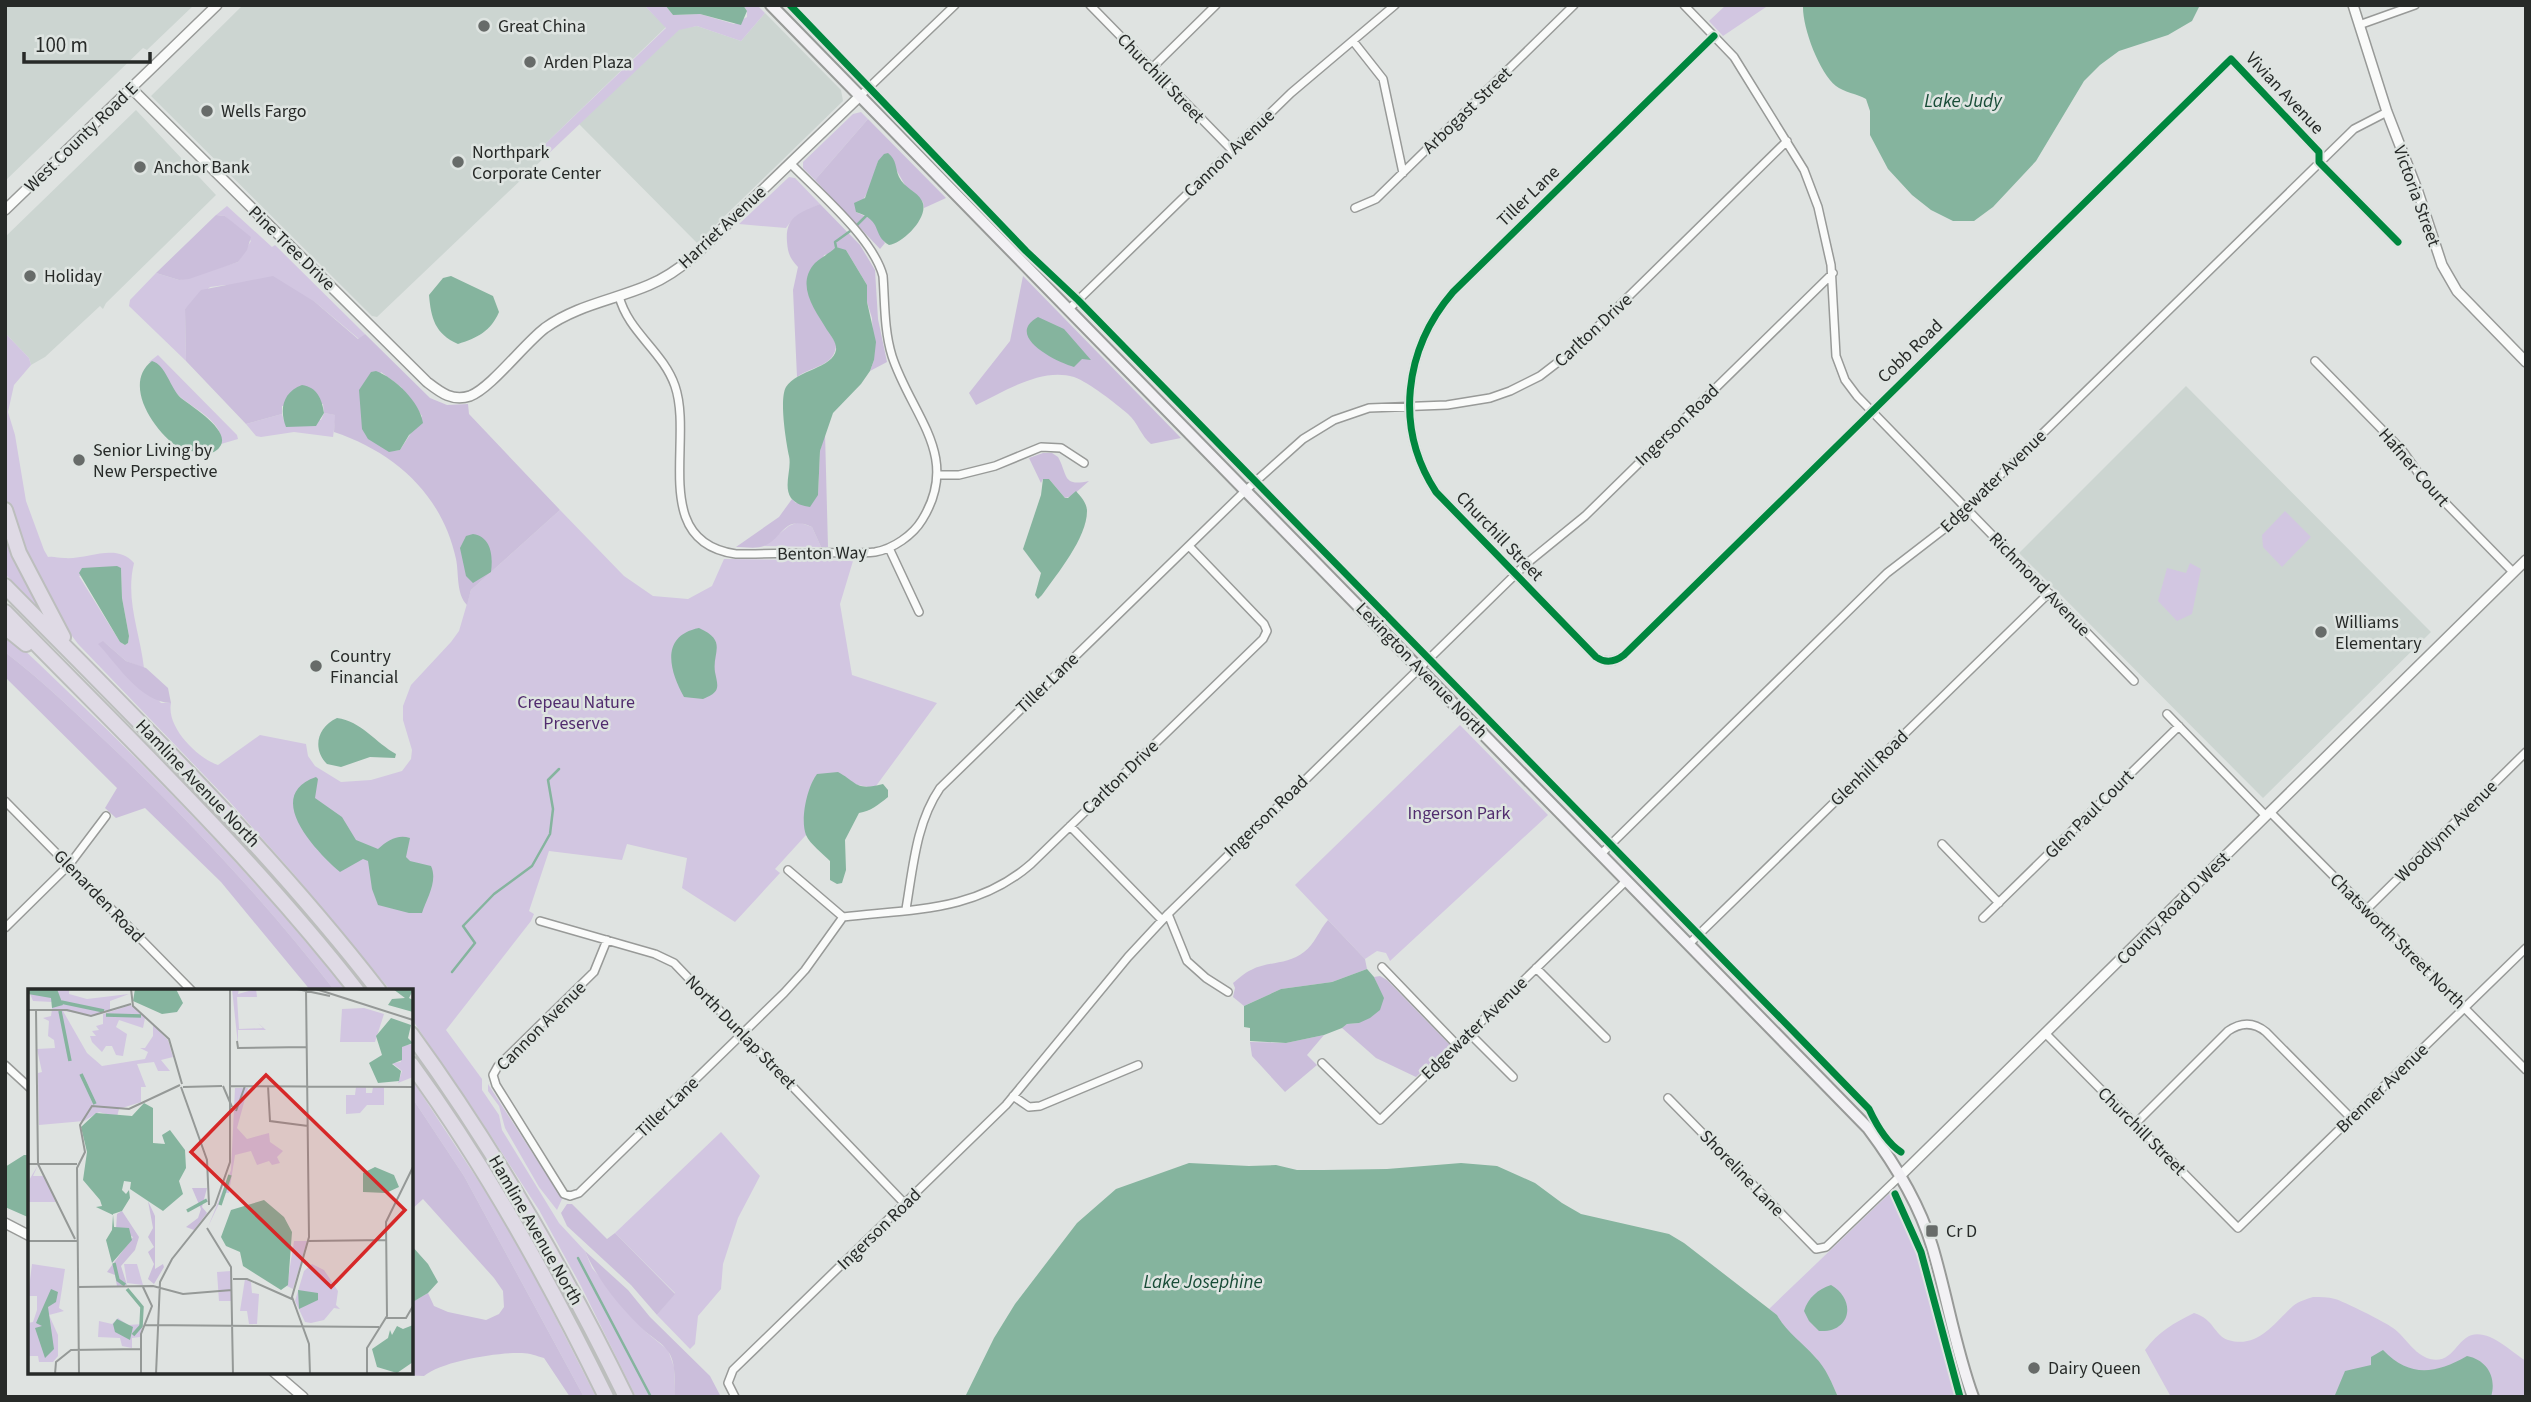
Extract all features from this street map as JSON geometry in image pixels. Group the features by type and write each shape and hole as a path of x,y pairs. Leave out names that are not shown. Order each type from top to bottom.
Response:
{"highway":[{"path":"5,510 19,553 72,654"},
{"name":"Hamline Avenue North","path":"5,586 256,844 377,989"},
{"name":"Hamline Avenue North","path":"5,612 217,828 288,906 354,989"},
{"path":"5,627 73,681"},
{"name":"Hamline Avenue North","path":"413,1037 484,1140 537,1227 626,1397"},
{"name":"Hamline Avenue North","path":"413,1067 523,1238 606,1397"}],"main road":[{"name":"Lexington Avenue North","path":"771,5 1868,1128 1901,1175 1932,1245 1973,1397"}],"street":[{"name":"West County Road E","path":"5,211 217,5"},
{"name":"Harriet Avenue","path":"458,398 479,392 530,341 562,317 664,278 679,268 954,5"},
{"name":"Churchill Street","path":"1090,5 1232,150"},
{"path":"1152,68 1216,5"},
{"name":"Cannon Avenue","path":"1069,309 1291,93 1395,5"},
{"name":"Arbogast Street","path":"1355,208 1376,199 1574,5"},
{"name":"Richmond Avenue","path":"1684,5 1734,57 1787,141 1812,187 1833,273 1835,344 1840,369 1853,391 2134,681"},
{"name":"Victoria Street","path":"2353,5 2386,112 2418,192 2442,265 2457,291 2525,361"},
{"path":"2359,24 2415,5"},
{"name":"Tiller Lane","path":"1411,405 1416,353 1438,309 1714,36"},
{"path":"1353,41 1383,79 1402,173"},
{"name":"Vivian Avenue","path":"2231,59 2319,152 2319,162 2398,242"},
{"name":"Cobb Road","path":"1609,662 1624,655 2231,59"},
{"name":"Pine Tree Drive","path":"131,88 427,382 444,396 458,398"},
{"name":"Edgewater Avenue","path":"1601,853 1887,573 1938,534 1966,508 2319,162 2354,129 2386,112"},
{"name":"Carlton Drive","path":"1246,490 1303,439 1334,420 1368,408 1447,405 1490,398 1525,385 1557,365 1787,141"},
{"path":"790,163 865,242 880,266 888,343 901,379 931,441 939,475 959,474 995,466 1041,447 1061,448 1084,463"},
{"name":"Ingerson Road","path":"735,1397 727,1383 733,1370 980,1131 1165,917 1419,667 1515,575 1585,516 1833,273"},
{"name":"Benton Way","path":"619,296 631,324 661,358 675,386 681,422 679,478 682,509 691,528 715,548 736,554 833,554 876,552 890,548 917,527 930,506 939,475"},
{"name":"Hafner Court","path":"2315,361 2402,450 2424,481 2513,572"},
{"name":"Churchill Street","path":"1411,405 1415,447 1427,478 1447,505 1596,657 1609,662"},
{"name":"Tiller Lane","path":"906,909 922,822 940,788 1246,490"},
{"name":"Carlton Drive","path":"843,917 957,904 996,889 1022,871 1070,826 1266,635 1264,624 1189,546"},
{"path":"890,548 919,612"},
{"name":"County Road D West","path":"1816,1249 1826,1248 2526,560"},
{"name":"Glenhill Road","path":"1689,944 2049,593"},
{"path":"2167,714 2268,814"},
{"name":"Glen Paul Court","path":"1983,918 2179,726"},
{"name":"Woodlynn Avenue","path":"2367,909 2526,752"},
{"name":"Glenarden Road","path":"5,802 189,989"},
{"name":"Chatsworth Street North","path":"2268,814 2367,909 2526,1070"},
{"path":"5,928 69,865 106,816"},
{"path":"1070,826 1165,917 1187,961 1206,978 1228,992"},
{"path":"1942,844 1999,903"},
{"path":"788,870 843,917"},
{"name":"Edgewater Avenue","path":"1322,1063 1380,1120 1627,880"},
{"name":"Tiller Lane","path":"570,1196 579,1193 805,970 843,917"},
{"name":"North Dunlap Street","path":"540,921 655,954 674,963 905,1204"},
{"name":"Cannon Avenue","path":"570,1196 564,1194 496,1085 493,1075 498,1066 594,972 607,940"},
{"name":"Brenner Avenue","path":"2238,1228 2526,948"},
{"path":"1382,967 1457,1045"},
{"path":"1536,968 1605,1038"},
{"path":"2135,1124 2228,1031 2241,1024 2255,1025 2266,1032 2351,1118"},
{"path":"1469,1033 1513,1077"},
{"name":"Churchill Street","path":"2046,1034 2238,1228"},
{"path":"5,1065 28,1086"},
{"path":"1013,1096 1029,1107 1040,1106 1138,1065"},
{"name":"Shoreline Lane","path":"1668,1098 1816,1249"},
{"path":"5,1223 28,1235"},
{"path":"276,1374 303,1397"}],"shaded area":[{"path":"5,5 194,5 147,50 143,48 5,181"},
{"name":"Northpark Corporate Center","path":"243,5 644,5 666,27 540,149 546,156 377,317 372,316 151,96"},
{"path":"765,13 841,90 843,101 697,243 579,124 679,29 697,26 741,41"},
{"path":"136,110 216,195 103,309 100,306 45,357 31,365 29,358 5,333 5,237"},
{"path":"868,119 946,198 924,208 923,202 906,187 897,171 878,161 870,188 856,212 873,220 885,243 880,249 815,180"},
{"path":"820,204 860,245 875,270 878,319 887,362 870,371 874,360 867,285 846,250 824,255 813,303 836,344 835,351 828,361 797,377 793,290 798,267 789,253 787,234 795,217"},
{"path":"216,215 225,216 251,237 247,250 238,262 189,279 179,280 156,273"},
{"path":"273,276 315,302 358,339 365,334 430,398 447,405 468,404 469,414 560,510 471,590 467,605 459,589 456,559 449,536 439,515 427,496 395,464 376,451 334,432 335,415 324,413 323,404 282,406 282,414 246,424 186,361 185,309 201,290","holes":["381,372 401,387 422,416 400,450 392,450 366,436 362,419"]},
{"path":"1023,276 1181,438 1151,444 1131,418 1095,388 1074,377 1049,375 1036,378 976,405 969,393 1010,341"},
{"path":"2186,386 2431,632 2263,798 2019,553"},
{"path":"825,433 828,547 821,547 812,527 795,524 789,525 764,546 736,547 779,517 792,499 796,503 818,495 820,451"},
{"path":"1052,453 1058,457 1070,481 1089,481 1072,496 1065,498 1049,479 1043,479 1041,483 1029,458"},
{"path":"103,641 126,661 146,668 168,688 171,703 160,701 140,689 98,644"},
{"path":"5,652 34,675 174,808 257,897 333,989 309,989 221,882 145,808 116,818 105,808 117,788 5,677"},
{"path":"1328,920 1365,959 1367,969 1332,982 1281,989 1244,1006 1233,997 1233,983 1241,976 1258,967 1298,956 1311,945"},
{"path":"1380,976 1450,1045 1416,1077 1376,1058 1342,1028 1347,1024 1359,1023 1377,984 1374,977"},
{"path":"1324,1035 1307,1055 1317,1065 1285,1092 1252,1056 1250,1042 1286,1043"},
{"path":"413,1099 464,1176 584,1397 570,1397 544,1358 527,1353 471,1358 444,1366 424,1376 401,1375 413,1374 413,1301 428,1293 434,1306 448,1312 486,1320 499,1314 504,1307 503,1291 494,1278 423,1199 413,1208"},
{"path":"567,1204 572,1204 607,1239 615,1233 675,1294 657,1315 631,1285 567,1226 561,1213"},
{"path":"585,1251 628,1290 650,1317 710,1376 721,1397 675,1397 670,1355 663,1345 620,1305"}],"green space":[{"path":"644,5 665,5 673,15 700,14 734,24 747,17 743,5 757,5 765,13 741,41 697,26 679,30 546,156 540,149 666,28"},
{"path":"1726,5 1769,5 1723,36 1709,21"},
{"path":"861,112 868,119 815,180 803,168 803,162 853,114"},
{"path":"789,177 795,178 820,204 805,211 786,228 739,224"},
{"path":"227,206 272,247 275,245 365,334 359,339 315,302 225,285 210,287 185,309 186,361 129,306 130,300 156,273 179,280 238,262 251,241 225,216 216,215"},
{"name":"Crepeau Nature Preserve","path":"5,333 29,358 31,365 14,385 8,412 15,435 26,501 44,550 48,557 62,558 101,553 119,554 134,563 132,603 144,668 126,661 103,641 161,703 171,703 173,722 178,731 201,756 218,765 260,735 306,744 308,756 315,766 341,782 371,780 402,771 411,759 412,750 403,720 403,706 411,685 459,631 471,590 560,510 624,576 653,596 688,599 712,586 724,559 853,561 840,604 852,675 937,703 876,786 853,784 844,776 826,774 814,778 805,811 806,835 775,869 780,873 735,922 682,888 687,858 627,844 622,860 549,851 529,911 534,914 531,921 446,1030 482,1079 482,1090 499,1115 502,1130 559,1223 585,1251 592,1268 647,1333 668,1350 674,1367 675,1397 636,1397 581,1286 539,1210 413,1021 413,989 389,989 229,801 78,644 46,601 5,498","holes":["121,568 122,598 128,643 125,645 120,642 79,576"]},
{"path":"158,355 238,439 221,444 221,436 213,422 178,395 163,373 149,362"},
{"path":"324,413 336,415 333,437 294,432 261,437 256,436 246,424 282,414 284,421 321,420"},
{"path":"2285,511 2311,537 2282,567 2263,547 2262,535"},
{"path":"798,522 812,527 821,547 764,546 789,526"},
{"path":"5,528 38,603 36,605 5,574"},
{"path":"2190,563 2201,569 2192,614 2177,621 2158,601 2167,568 2186,573"},
{"path":"5,632 95,718 225,851 344,989 333,989 257,897 145,779 62,700 5,652"},
{"name":"Ingerson Park","path":"1460,725 1548,815 1390,961 1386,953 1377,951 1365,959 1295,885"},
{"path":"413,1081 491,1200 532,1271 596,1397 584,1397 464,1176 413,1099"},
{"path":"488,1084 562,1199 557,1210 539,1187 505,1128 499,1106 488,1091"},
{"path":"721,1132 760,1176 738,1218 723,1264 721,1289 698,1316 695,1344 690,1349 657,1315 675,1293 615,1233"},
{"path":"1896,1191 1901,1196 1925,1254 1963,1397 1838,1397 1816,1358 1786,1331 1777,1315 1769,1309 1891,1192"},
{"path":"2313,1297 2335,1299 2373,1317 2393,1328 2414,1349 2430,1359 2447,1357 2470,1336 2479,1334 2490,1337 2526,1361 2526,1397 2171,1397 2145,1350 2155,1338 2194,1313 2206,1319 2223,1338 2248,1341 2265,1333 2295,1304"}],"water":[{"path":"665,5 743,5 747,11 741,25 700,14 673,15"},
{"name":"Lake Judy","path":"1803,5 2200,5 2192,21 2168,35 2119,51 2100,65 2084,81 2036,161 1993,207 1974,221 1953,221 1931,210 1912,195 1888,169 1870,135 1870,111 1866,99 1839,88 1824,71 1809,37"},
{"path":"888,153 901,181 920,198 923,207 914,228 902,239 889,245 870,219 856,212 854,203 865,198 878,161"},
{"path":"836,247 846,250 867,285 867,302 876,342 870,371 833,413 820,451 818,495 810,507 795,502 789,493 790,461 783,401 786,387 791,381 828,361 836,350 836,345 809,297 807,280 815,263"},
{"path":"451,276 493,296 499,312 483,333 458,344 439,330 431,311 429,295 443,278"},
{"path":"1038,317 1064,329 1091,360 1082,359 1074,367 1056,360 1036,347 1027,332 1029,324"},
{"path":"152,361 161,367 181,398 208,418 220,432 221,445 217,450 205,453 180,448 169,440 151,419 141,394 140,382"},
{"path":"376,371 406,392 421,415 423,423 409,435 400,450 389,452 368,439 362,429 359,390 371,372"},
{"path":"302,385 318,394 324,413 316,426 286,427 284,402 290,392"},
{"path":"1043,479 1049,479 1065,498 1076,491 1085,503 1087,511 1086,522 1077,544 1038,599 1035,595 1041,573 1023,549 1041,495"},
{"path":"473,534 488,543 492,560 491,572 473,583 466,576 460,548 466,536"},
{"path":"82,568 121,568 122,598 129,636 125,645 120,642 79,573"},
{"path":"699,628 713,638 717,647 717,688 713,694 703,699 684,697 675,677 671,656 678,639 686,632"},
{"path":"337,718 354,723 396,754 395,758 370,757 341,767 327,764 319,752 319,739 325,727"},
{"path":"838,772 862,786 883,784 888,790 888,797 871,809 859,813 845,840 846,870 842,883 837,884 830,880 830,861 806,835 804,813 817,774"},
{"path":"316,777 315,798 342,817 356,840 378,849 393,839 410,838 406,857 410,861 431,866 433,872 431,890 422,913 409,913 378,905 372,889 368,861 363,859 340,872 308,838 294,810 294,797 301,786"},
{"path":"1367,969 1384,998 1380,1010 1370,1018 1347,1024 1324,1035 1286,1043 1250,1041 1250,1028 1244,1027 1244,1006 1281,989 1332,982"},
{"path":"28,1155 28,1217 5,1207 5,1167"},
{"name":"Lake Josephine","path":"1189,1163 1276,1165 1297,1170 1387,1169 1461,1163 1497,1166 1535,1183 1581,1214 1669,1234 1684,1243 1777,1315 1822,1366 1838,1397 965,1397 994,1338 1015,1304 1077,1223 1116,1189"},
{"path":"413,1247 428,1264 438,1282 428,1293 413,1302"},
{"path":"1831,1285 1845,1299 1847,1314 1838,1327 1819,1331 1804,1311 1814,1295"},
{"path":"2383,1350 2403,1365 2423,1370 2444,1367 2467,1356 2474,1358 2489,1371 2493,1383 2491,1397 2335,1395 2345,1371 2371,1365 2371,1357"}],"waterway":[{"path":"836,247 835,242 867,215"},
{"path":"452,972 475,943 463,926 494,894 532,866 550,834 553,809 548,780 559,769"},
{"path":"578,1258 651,1397"}],"cycle path":[{"path":"790,5 1026,251 1078,300 1869,1109 1887,1138 1901,1152"},
{"path":"1714,36 1453,292 1436,314 1424,338 1410,389 1414,442 1436,492 1596,657 1603,661 1614,661 1624,655 2231,59 2319,152 2319,162 2398,242"},
{"path":"1895,1194 1921,1252 1960,1397"}],"place":[{"name":"Great China","path":"484,26"},
{"name":"Arden Plaza","path":"530,62"},
{"name":"Wells Fargo","path":"207,111"},
{"name":"Northpark Corporate Center","path":"458,162"},
{"name":"Anchor Bank","path":"140,167"},
{"name":"Holiday","path":"30,276"},
{"name":"Senior Living by New Perspective","path":"79,460"},
{"name":"Williams Elementary","path":"2321,632"},
{"name":"Country Financial","path":"316,666"},
{"name":"Cr D","path":"1932,1231"},
{"name":"Dairy Queen","path":"2034,1368"}]}
